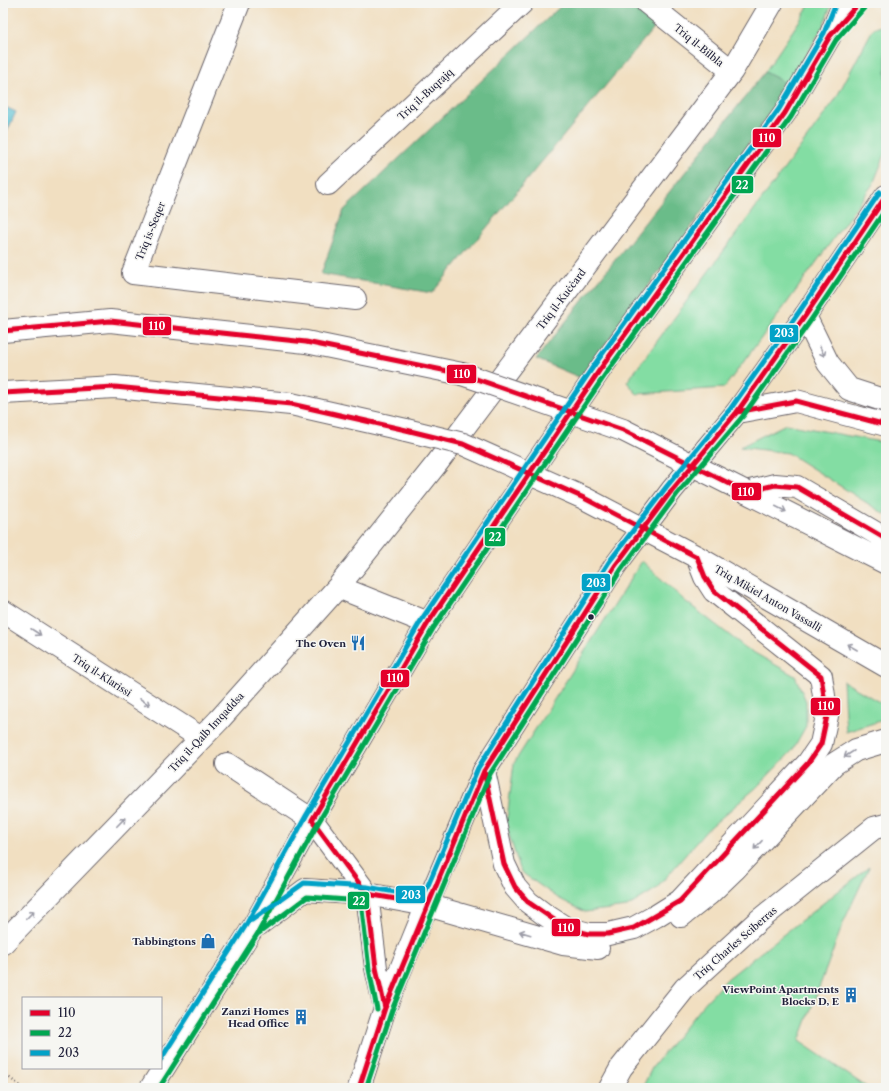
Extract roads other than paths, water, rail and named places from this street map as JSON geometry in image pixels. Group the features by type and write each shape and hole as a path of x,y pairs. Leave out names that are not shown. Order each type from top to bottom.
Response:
{"main road":[{"name":"Triq is-Seqer","path":"240,3 133,273 355,299"},
{"name":"Triq il-Buqrajq","path":"328,184 522,3"},
{"name":"Triq il-Bilbla","path":"647,3 732,71"},
{"name":"Triq il-Kuċċard","path":"338,587 438,462 732,71 772,3"},
{"path":"151,1088 252,929 312,820 428,623 601,368 785,113 830,36 844,3"},
{"path":"830,36 859,3"},
{"path":"358,1088 385,1008 484,771 615,566 672,490 737,412 805,316 886,196"},
{"path":"805,316 828,363 848,389 886,401"},
{"path":"3,331 110,321 306,342 462,374 623,430 886,563"},
{"name":"Triq Mikiel Anton Vassalli","path":"3,393 115,387 291,404 463,444 584,498 697,557 886,666"},
{"path":"737,412 796,401 886,425"},
{"path":"746,492 775,485 797,487 886,539"},
{"path":"484,771 504,864 515,887 528,902 544,914 566,928 589,934 608,934 634,928 680,901 808,763 821,744 827,716 821,676 714,591 705,577 697,557"},
{"path":"338,587 428,623"},
{"name":"Triq il-Qalb Imqaddsa","path":"3,943 202,738 338,587"},
{"name":"Triq il-Klarissi","path":"3,611 202,738"},
{"path":"252,929 306,890 368,894 427,905 563,944 597,948 614,947 632,942 655,932 684,914 709,894 736,868 834,764 856,750 886,741"},
{"path":"227,764 312,820 368,894 376,968 385,1008"},
{"name":"Triq Charles Sciberras","path":"610,1088 622,1068 684,988 758,921 874,828 886,825"}],"water":[{"path":"3,106 16,112 4,138 3,137"}],"place":[{"name":"The Oven","path":"358,643"},
{"name":"Tabbingtons","path":"208,941"},
{"name":"ViewPoint Apartments Blocks D, E","path":"851,995"},
{"name":"Zanzi Homes Head Office","path":"301,1017"}]}
